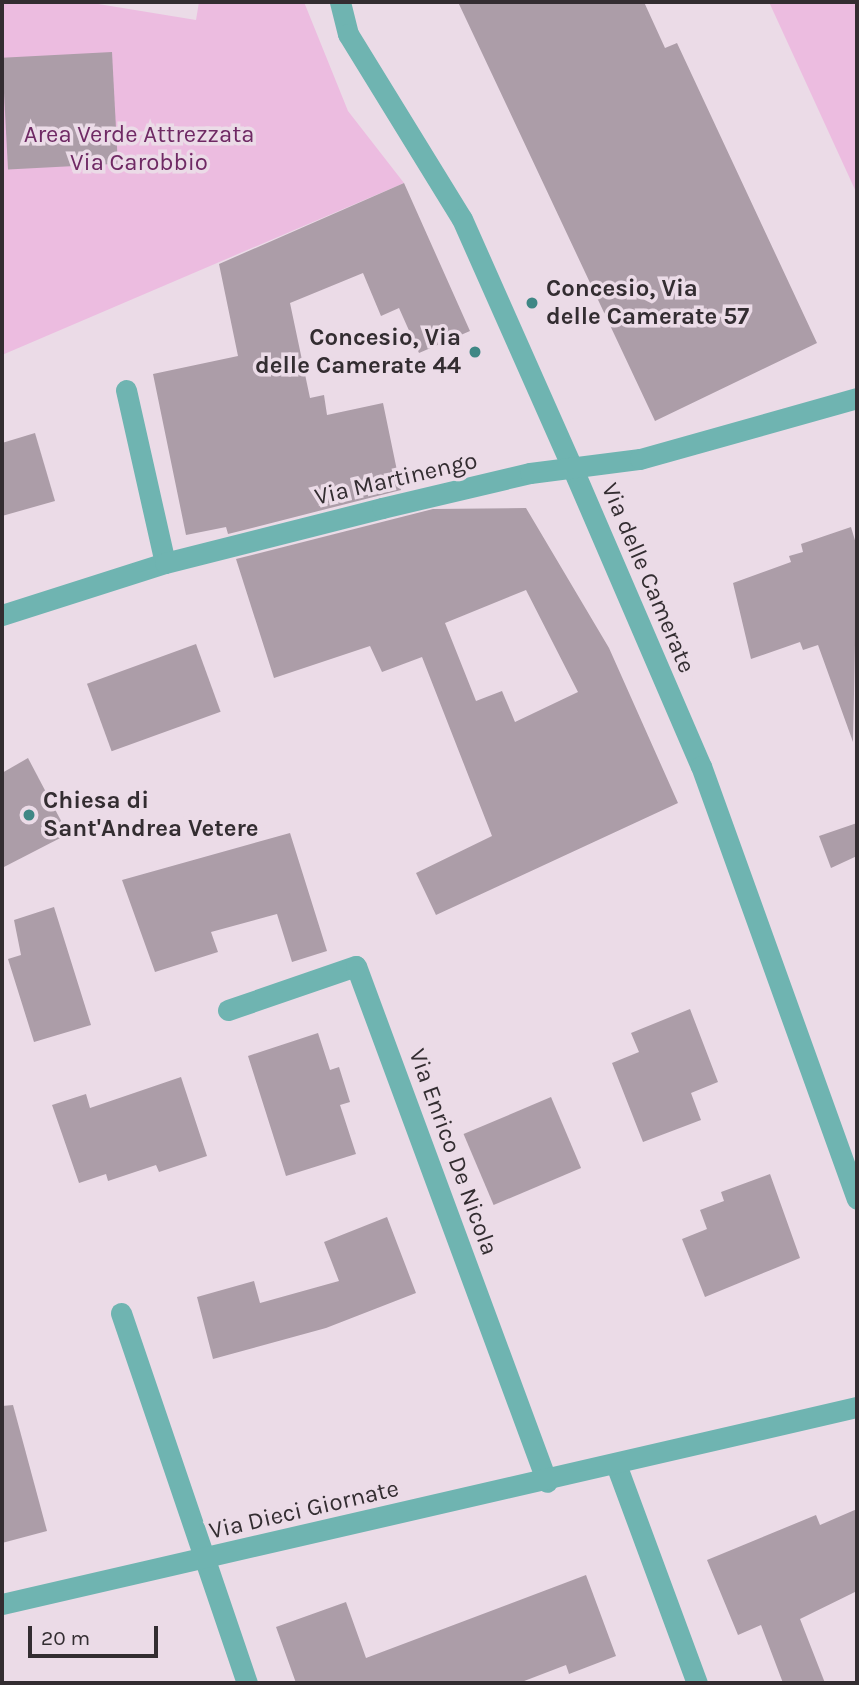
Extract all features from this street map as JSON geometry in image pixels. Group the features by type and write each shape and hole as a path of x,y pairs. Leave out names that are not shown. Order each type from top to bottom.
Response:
{"street":[{"name":"Via delle Camerate","path":"340,2 348,34 462,219 572,467 701,766 857,1199"},
{"path":"126,390 165,563"},
{"name":"Via Martinengo","path":"2,615 165,563 572,467 640,459 857,398"},
{"name":"Via Enrico De Nicola","path":"229,1010 356,966 547,1482"},
{"path":"121,1313 247,1683"},
{"name":"Via Dieci Giornate","path":"2,1604 617,1467 857,1406"},
{"path":"617,1467 697,1683"}],"green space":[{"name":"Area Verde Attrezzata Via Carobbio","path":"2,2 86,2 196,20 199,2 304,2 348,111 404,183 2,355"},
{"path":"769,2 857,2 857,194"}],"building":[{"path":"458,2 644,2 665,48 677,43 817,343 655,421"},
{"path":"112,52 118,164 8,170 2,58"},
{"path":"404,183 470,331 419,353 399,308 381,316 363,273 290,303 310,398 324,395 327,415 383,403 401,490 228,534 226,527 186,535 153,374 238,356 219,264"},
{"path":"35,433 55,501 2,516 2,443"},
{"path":"526,508 609,648 678,803 436,915 416,873 492,836 422,657 382,672 370,646 274,678 236,559 433,509","holes":["526,590 578,692 515,722 502,691 476,701 445,623"]},
{"path":"851,527 857,547 853,742 818,645 803,650 800,642 751,659 733,583 791,562 789,556 803,552 801,544"},
{"path":"196,644 221,712 112,751 87,684"},
{"name":"Chiesa di Sant'Andrea Vetere","path":"28,758 68,834 2,868 2,773"},
{"path":"857,823 857,856 831,868 819,836"},
{"path":"290,833 327,951 292,962 277,914 211,932 218,952 155,972 122,880"},
{"path":"54,907 91,1025 34,1042 8,959 21,955 14,920"},
{"path":"690,1009 718,1082 691,1093 701,1120 643,1142 612,1063 639,1052 631,1033"},
{"path":"318,1033 330,1070 339,1067 350,1102 340,1105 356,1154 286,1176 248,1056"},
{"path":"181,1077 207,1156 159,1172 156,1165 108,1181 106,1174 79,1183 52,1105 86,1094 90,1108"},
{"path":"551,1097 581,1168 494,1205 464,1134"},
{"path":"770,1174 800,1258 705,1297 682,1239 707,1229 700,1210 724,1201 721,1192"},
{"path":"387,1217 416,1293 326,1328 213,1359 197,1297 254,1281 260,1303 339,1281 324,1242"},
{"path":"13,1405 47,1531 2,1543 2,1406"},
{"path":"857,1509 857,1591 800,1619 825,1683 783,1683 761,1625 738,1635 707,1560 816,1515 820,1525"},
{"path":"586,1575 616,1656 569,1674 566,1665 519,1683 296,1683 276,1627 346,1602 366,1658"}],"place":[{"name":"Concesio, Via delle Camerate 57","path":"532,303"},
{"name":"Concesio, Via delle Camerate 44","path":"475,352"},
{"name":"Chiesa di Sant'Andrea Vetere","path":"29,815"}]}
